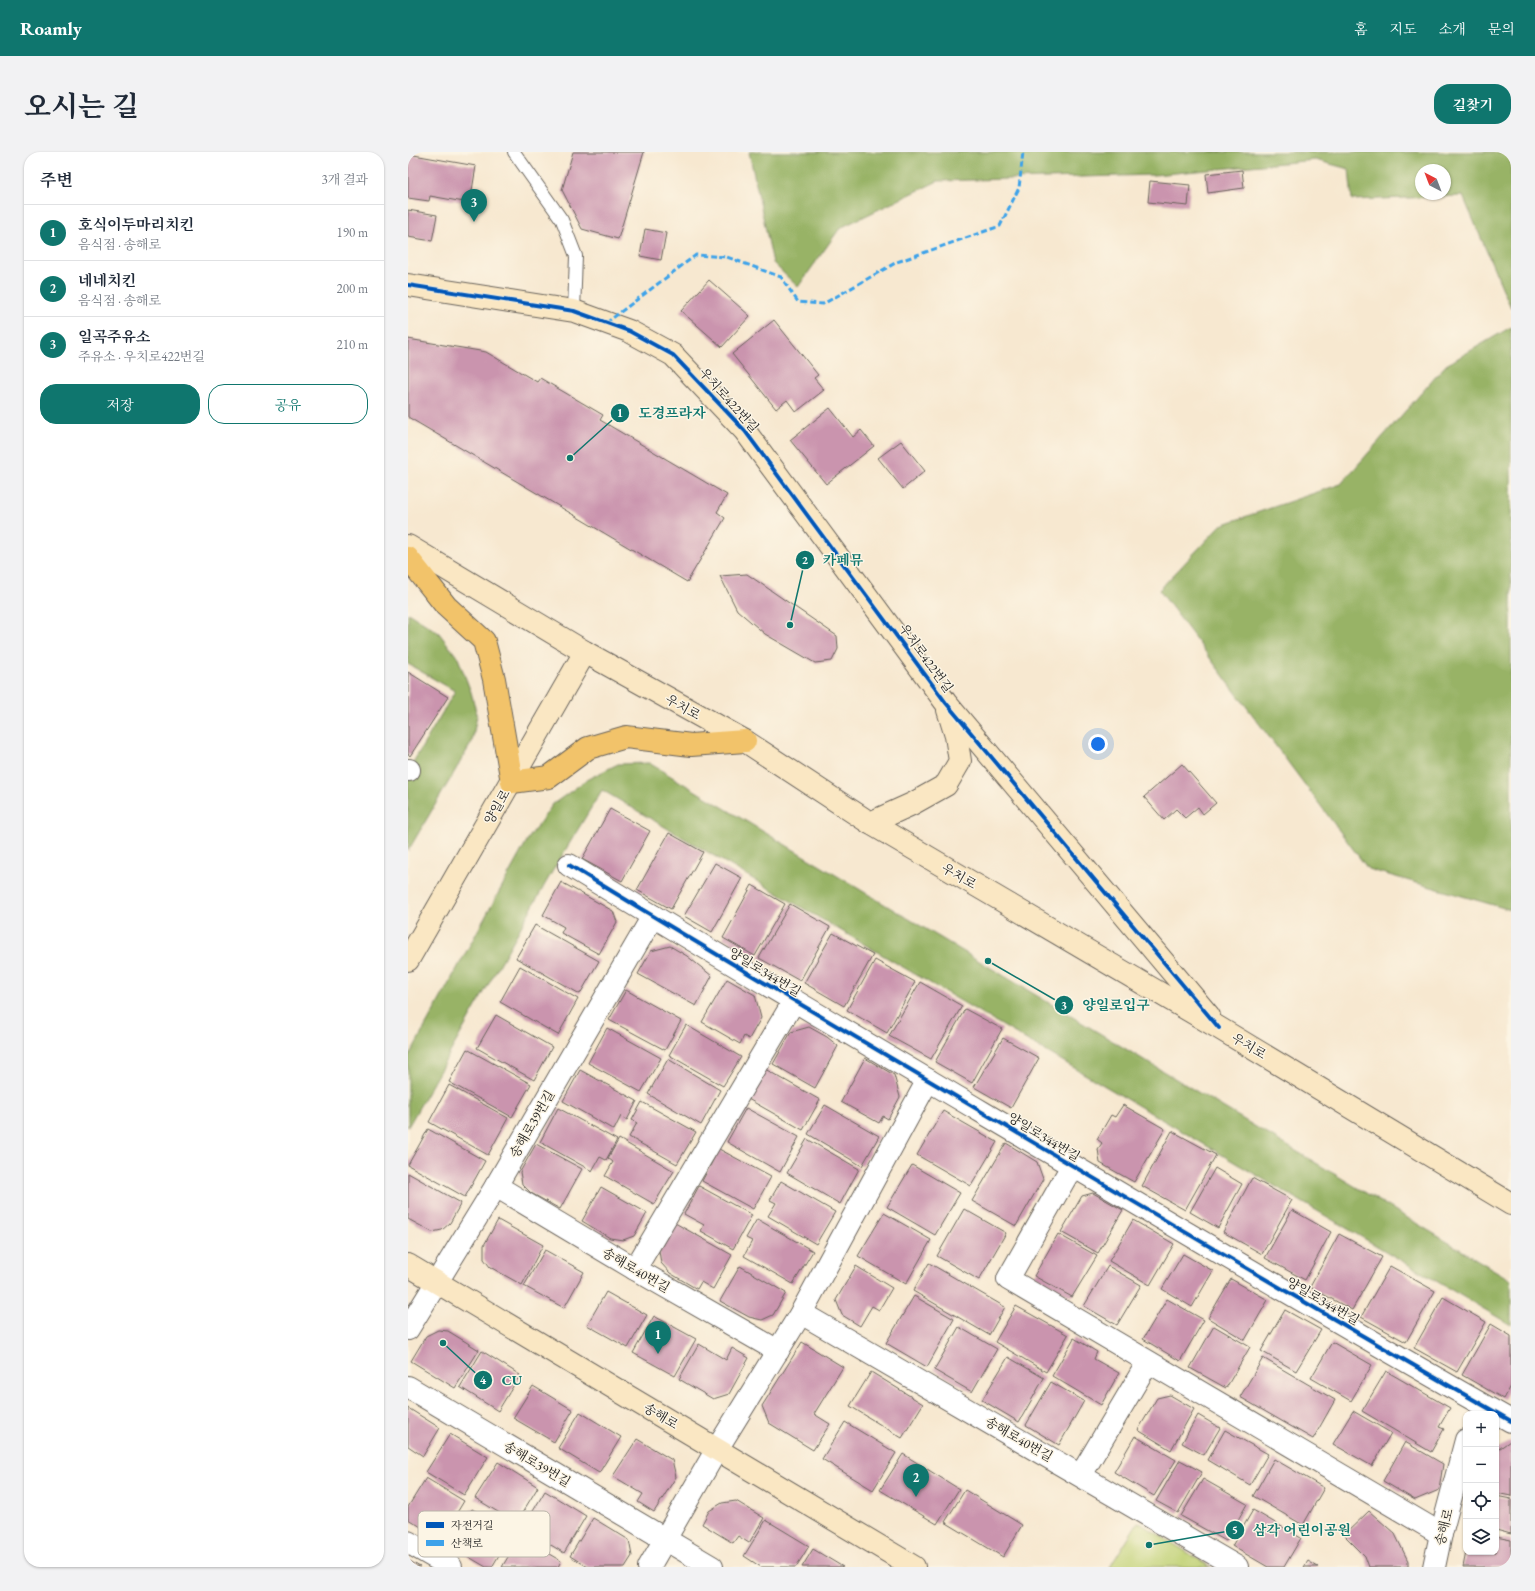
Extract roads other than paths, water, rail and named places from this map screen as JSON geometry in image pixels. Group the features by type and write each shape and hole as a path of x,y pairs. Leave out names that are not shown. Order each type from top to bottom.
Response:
{"main road":[{"path":"408,558 446,606 484,641 494,679 512,782 549,777 588,748 626,737 691,745 744,741"}],"street":[{"name":"우치로422번길","path":"408,285 574,311 629,331 673,355 745,431 946,703 1219,1028"},
{"name":"우치로","path":"408,546 585,652 744,741 870,823 1219,1028 1511,1204"},
{"name":"양일로","path":"408,960 512,782 585,652"},
{"path":"870,823 912,804 946,785 960,761 956,736 946,703"},
{"name":"양일로344번길","path":"569,866 1072,1166 1284,1290 1475,1408 1511,1421"},
{"name":"송해로39번길","path":"408,1330 496,1186 653,916"},
{"name":"양일로344번길","path":"635,1269 794,1001"},
{"path":"649,1567 717,1450 801,1313 928,1080"},
{"name":"양일로344번길","path":"1072,1166 1008,1279 1441,1534"},
{"name":"송해로40번길","path":"496,1186 635,1269 778,1351"},
{"name":"송해로","path":"408,1266 914,1567"},
{"name":"송해로40번길","path":"801,1313 1237,1567"},
{"path":"1081,1475 1148,1362"},
{"name":"송해로39번길","path":"408,1387 712,1567"},
{"name":"송해로","path":"1434,1567 1441,1534 1464,1447"},
{"path":"408,1542 418,1548"},
{"path":"434,1557 451,1567"}],"lane":[{"path":"514,152 562,220 576,256 574,311"}],"place":[{"name":"일곡주유소","path":"474,222"},
{"name":"도경프라자","path":"570,458"},
{"name":"카페뮤","path":"790,625"},
{"name":"양일로입구","path":"988,961"},
{"name":"CU","path":"443,1343"},
{"name":"호식이두마리치킨","path":"658,1354"},
{"name":"네네치킨","path":"916,1497"},
{"name":"삼각 어린이공원","path":"1149,1545"}]}
